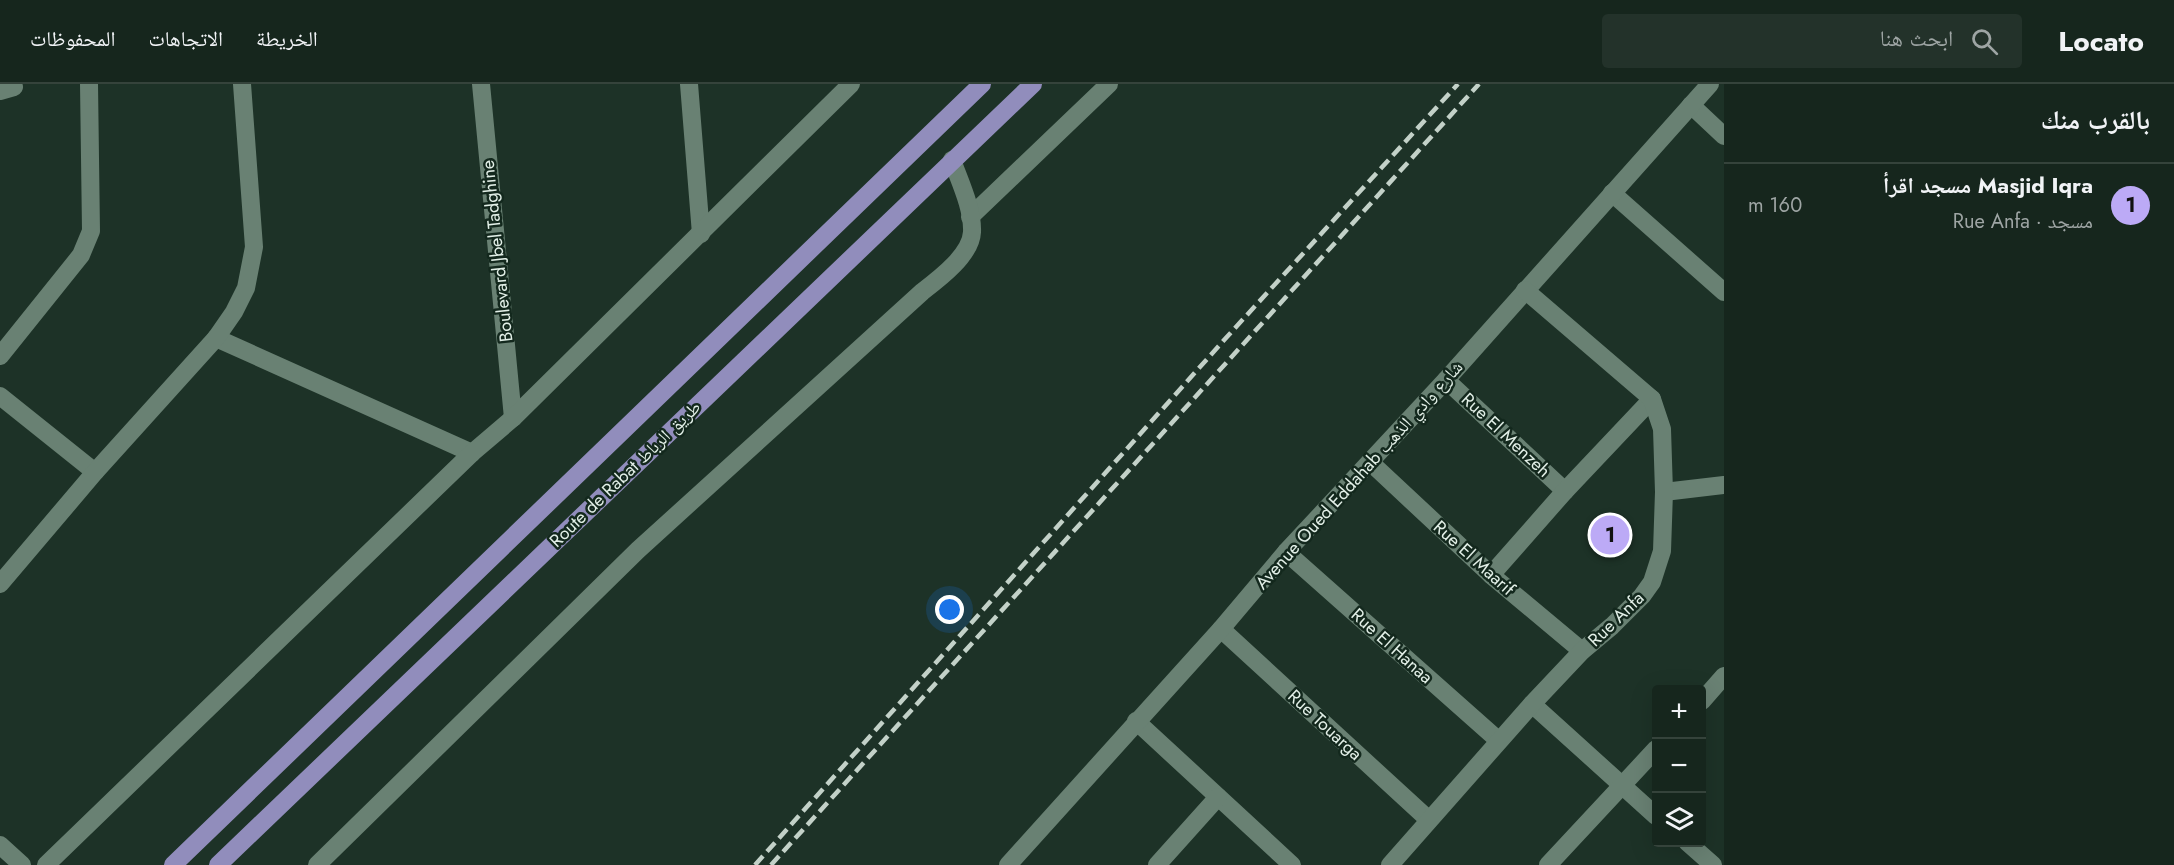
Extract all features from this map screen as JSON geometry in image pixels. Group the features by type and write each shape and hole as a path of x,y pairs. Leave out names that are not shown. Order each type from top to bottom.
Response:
{"main road":[{"name":"Route de Rabat طريق الرباط","path":"173,865 982,84"},
{"name":"Route de Rabat طريق الرباط","path":"218,865 1033,84"}],"street":[{"path":"0,356 81,255 91,231 89,84"},
{"path":"0,584 95,472 216,338 234,312 246,288 254,247 242,84"},
{"name":"Boulevard Jbel Tadghine","path":"481,84 513,418"},
{"path":"690,84 701,234"},
{"path":"46,865 472,453 513,418 851,84"},
{"path":"970,217 1110,84"},
{"name":"Avenue Oued Eddahab شارع وادي الذهب","path":"1008,865 1221,629 1286,552 1446,380 1710,84"},
{"path":"1691,105 1724,136"},
{"path":"317,865 638,550 943,276 965,252 972,234 970,217 952,160"},
{"path":"1612,193 1724,292"},
{"path":"1491,574 1652,399 1525,290"},
{"path":"216,338 472,453"},
{"name":"Rue El Menzeh","path":"1446,380 1565,491"},
{"path":"0,396 95,472"},
{"name":"Rue Anfa","path":"1390,865 1498,740 1582,651 1612,626 1642,596 1652,582 1664,542 1664,492 1662,429 1652,399"},
{"name":"Rue El Maarif","path":"1370,462 1491,574 1582,651"},
{"path":"1664,492 1724,485"},
{"name":"Rue El Hanaa","path":"1286,552 1498,740"},
{"name":"Rue Touarga","path":"1221,629 1429,820"},
{"path":"1706,695 1724,676"},
{"path":"1532,704 1652,812"},
{"path":"1136,721 1292,865"},
{"path":"1548,865 1652,753"},
{"path":"1157,865 1218,797"},
{"path":"0,845 22,865"},
{"path":"1692,847 1713,865"}],"railway":[{"path":"755,865 1225,339 1458,84"},
{"path":"771,865 1479,84"}],"place":[{"name":"Masjid Iqra مسجد اقرأ","path":"1610,535"}]}
